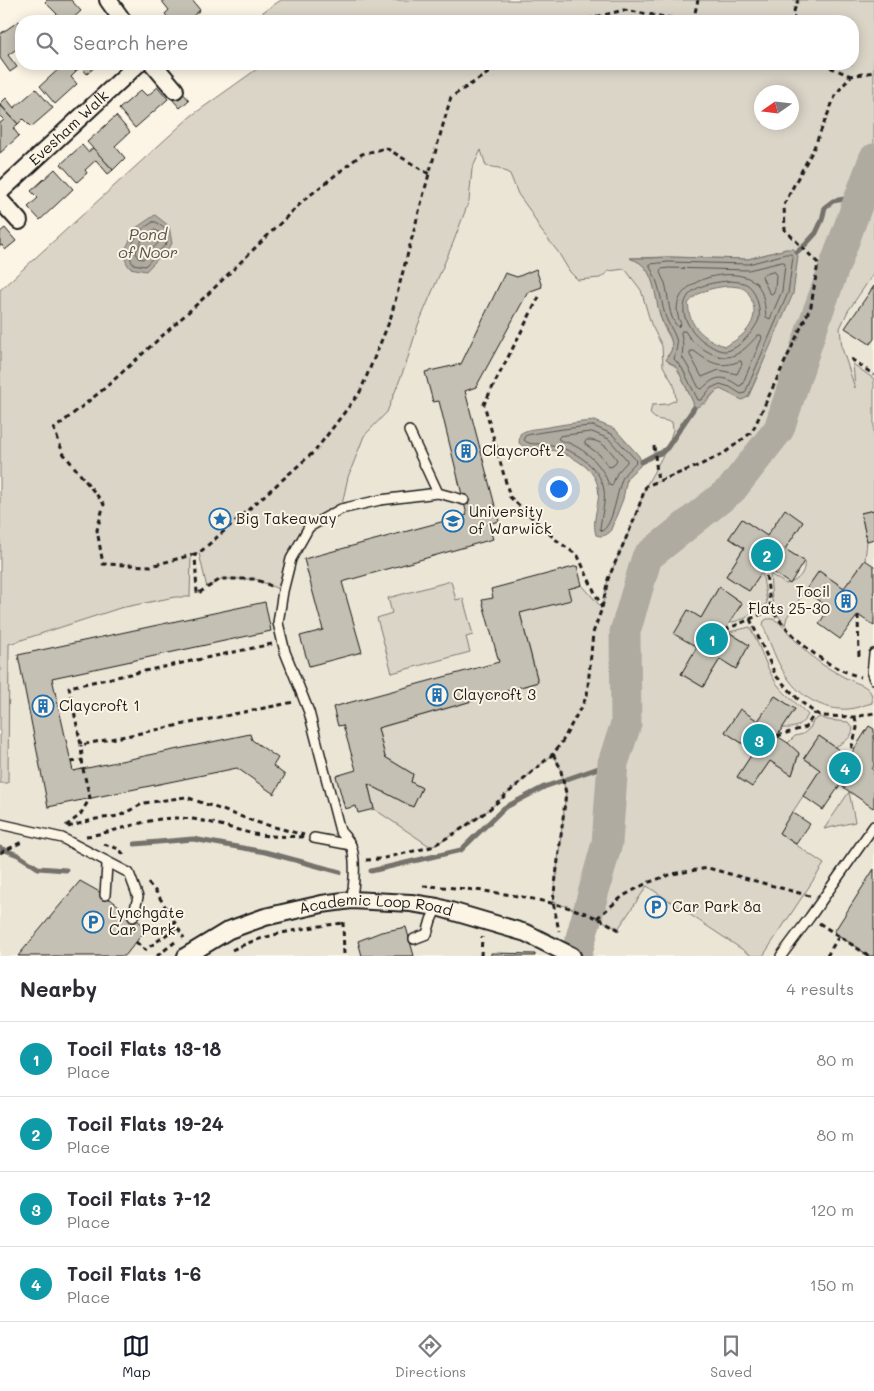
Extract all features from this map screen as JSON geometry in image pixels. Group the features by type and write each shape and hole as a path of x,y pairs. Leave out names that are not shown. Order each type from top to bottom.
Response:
{"street":[{"path":"108,0 119,15"},
{"name":"Evesham Walk","path":"0,192 132,70"},
{"path":"158,70 175,90"},
{"path":"0,200 18,221"},
{"name":"Academic Loop Road","path":"189,954 229,930 264,916 350,900 411,903 437,907 526,933 566,953"}],"lane":[{"path":"409,431 438,492"},
{"path":"350,900 353,890 353,852 351,845 340,831 309,712 285,652 278,623 290,559 309,527 341,509 380,500 438,492 464,500"},
{"path":"873,677 874,654"},
{"path":"0,824 62,838 129,873 138,897 133,917"},
{"path":"781,956 874,826"},
{"path":"314,838 351,845"},
{"path":"105,895 106,861"},
{"path":"414,939 427,934 437,907"}],"path":[{"path":"694,15 698,0"},
{"path":"794,15 794,10 798,0"},
{"path":"604,15 624,10 654,15"},
{"path":"428,174 386,148 362,154 304,200 207,295 105,388 54,429 63,453 104,504 97,530 103,564 151,566 199,553 316,451 360,392 390,320 428,174 451,97 493,70"},
{"path":"836,70 850,76 874,72"},
{"path":"363,860 380,860 431,847 449,837 486,812 553,754 562,742 587,696 593,633 602,608 608,579 634,520 646,486 723,454 752,432 811,306 818,263 785,230 784,205 813,150 836,94 850,76"},
{"path":"539,297 484,404 510,497 555,539 578,556 602,608"},
{"path":"851,359 874,375"},
{"path":"654,446 658,482"},
{"path":"195,554 197,594 221,579 256,579 283,591"},
{"path":"765,567 771,610 788,631 813,654 844,672 862,678 873,677"},
{"path":"725,630 771,610"},
{"path":"858,615 859,660 873,677"},
{"path":"750,619 776,676 800,701 815,713 822,716 855,717 874,713"},
{"path":"282,642 69,687 90,798 80,815 62,830 96,819 119,816 144,803 186,798 256,822 314,838"},
{"path":"81,745 304,700"},
{"path":"777,736 806,727 815,713"},
{"path":"849,757 857,728 855,717"},
{"path":"553,754 560,768 566,793 553,902 561,940 566,953"},
{"path":"71,762 82,760"},
{"path":"82,836 99,835 140,822 175,818 213,823 256,834 314,838"},
{"path":"0,853 12,847"},
{"path":"119,849 125,856"},
{"path":"597,918 623,896 646,882 672,874 708,868 822,899"},
{"path":"144,878 157,893 182,936 189,954"},
{"path":"420,886 478,889 553,902 593,916 622,932"},
{"path":"811,896 808,909 810,917 869,956"},
{"path":"225,953 271,935 313,926 343,923 344,956"},
{"path":"136,942 145,950 177,927"},
{"path":"157,956 182,936"},
{"path":"826,956 839,936"}],"shaded area":[{"path":"281,0 874,0 874,273 848,311 840,328 842,348 855,388 853,364 874,379 874,510 861,513 867,541 865,560 844,588 819,571 787,617 785,625 775,611 770,574 786,584 797,579 802,573 804,561 785,549 803,522 785,510 767,536 742,519 729,538 744,548 726,576 749,591 762,571 767,603 751,612 746,618 730,623 742,603 719,587 701,618 688,610 697,647 681,674 703,687 720,659 736,669 749,645 729,632 750,627 776,683 808,715 797,726 782,728 795,709 775,696 758,721 740,710 725,732 754,751 737,777 752,787 770,761 792,775 799,754 788,743 795,736 803,734 810,728 813,721 820,717 828,720 848,722 853,728 849,738 835,747 819,736 804,758 820,770 779,833 824,864 763,956 752,956 647,886 618,929 593,916 553,902 566,793 560,767 553,754 486,812 431,847 374,809 368,784 413,807 422,788 411,782 413,774 385,757 378,728 538,682 520,613 568,589 582,585 602,608 608,579 634,520 646,486 667,448 673,430 672,422 656,419 650,414 652,405 667,404 676,400 674,385 663,366 662,346 651,324 641,290 625,269 609,271 600,278 578,280 570,272 558,252 540,229 518,194 510,174 499,168 486,166 481,150 472,169 469,201 418,325 406,364 387,412 364,436 348,477 341,509 309,527 291,559 283,591 255,579 221,579 207,588 199,553 191,556 190,597 175,597 120,608 9,644 8,783 0,783 0,290 191,116 256,70 859,70 859,15 263,15 263,12","holes":["786,249 798,257 795,272 759,373 748,397 736,397 720,389 705,404 693,402 678,370 669,363 667,356 671,351 672,343 663,325 654,286 644,266 630,258 748,259"]},
{"name":"University of Warwick","path":"874,31 874,956 0,956 0,638 392,70 859,70 859,55"},
{"path":"451,581 456,600 463,598 473,635 466,637 470,652 392,673 377,618 392,613 388,598"},
{"path":"767,619 778,621 804,649 823,665 843,677 866,687 871,693 872,703 849,709 840,709 814,702 806,697 787,677 776,658 763,625"},
{"path":"849,792 855,822 824,829"}],"water":[{"name":"Pond of Noor","path":"155,215 169,226 172,244 146,271 130,268 126,262 125,250 136,228"},
{"path":"786,249 794,249 798,256 793,294 748,397 742,400 720,389 694,408 678,370 666,360 671,350 672,342 661,318 650,275 639,262 630,258 748,259","holes":["728,286 740,287 746,290 752,301 754,316 744,334 725,346 714,342 699,331 692,321 688,304 706,290"]},
{"path":"594,421 615,429 639,456 641,462 640,466 627,478 623,499 610,532 602,536 596,535 595,526 599,493 598,485 587,468 573,458 561,453 528,448 519,443 520,434 528,430"}],"building":[{"path":"47,0 71,0 81,11 77,15 58,15 45,2"},
{"path":"161,0 192,0 200,10 194,15 166,15 169,10"},
{"path":"15,24 15,50 8,55 15,64 15,68 10,72 0,58 0,34"},
{"path":"58,70 74,70 76,72 71,77 77,84 55,104 40,86"},
{"path":"84,70 91,70 87,74"},
{"path":"158,87 168,99 135,128 119,109 141,90 147,96"},
{"path":"36,89 53,108 31,127 23,119 18,124 0,104 6,98 14,108"},
{"path":"180,90 189,100 180,108 171,98"},
{"path":"0,105 18,124 13,128 19,136 0,153 0,123 4,120 0,116"},
{"path":"116,116 130,132 115,146 125,158 113,170 87,142"},
{"path":"82,145 88,152 93,148 113,170 108,174 96,160 85,170 87,173 77,182 61,164"},
{"path":"55,169 73,189 40,220 28,207 38,198 31,191"},
{"path":"5,228 16,241 5,250 2,245 0,246 0,232"},
{"name":"Claycroft 2","path":"536,269 542,287 528,292 476,387 465,391 499,521 488,524 493,539 342,582 362,652 309,666 300,636 323,630 304,559 467,515 439,401 433,402 425,372 461,364 505,273 517,277"},
{"path":"874,286 874,339 870,344 845,328"},
{"path":"785,509 803,522 785,549 804,561 790,584 765,567 749,591 726,576 744,548 729,538 742,519 767,536"},
{"path":"874,510 874,539 867,541 861,513"},
{"name":"Tocil Flats 25-30","path":"865,560 874,566 874,626 858,615 840,639 819,624 829,608 805,591 819,571 844,588"},
{"name":"Claycroft 3","path":"577,566 582,585 568,589 571,600 520,613 538,682 378,728 385,757 413,774 411,782 422,788 413,807 368,784 374,809 358,813 356,806 345,809 336,776 356,770 343,725 338,726 333,707 499,662 482,600 493,598 491,589"},
{"path":"719,587 742,603 725,630 749,645 736,669 720,659 703,687 681,674 697,647 674,634 688,610 701,618"},
{"name":"Claycroft 1","path":"265,602 271,631 52,678 73,771 250,734 252,740 278,758 273,766 285,775 274,794 237,768 48,807 18,655"},
{"path":"775,696 795,709 777,736 799,753 792,775 770,761 752,787 737,777 754,751 725,732 740,709 758,721"},
{"path":"869,726 874,729 873,808 840,785 823,810 803,796 820,770 804,758 819,736 849,757"},
{"path":"792,812 810,824 796,844 779,833"},
{"path":"874,869 874,956 869,956 834,932"},
{"name":"Lynchgate Car Park","path":"80,881 105,895 147,928 125,956 18,956"},
{"path":"406,927 414,956 362,956 358,941 381,932"},
{"path":"491,953 535,954 535,956 491,956"}],"waterway":[{"path":"576,956 607,843 613,763 626,724 625,632 647,557 732,489 779,429 812,328 874,159"},
{"path":"797,252 816,233 825,207 833,201 861,196"},
{"path":"641,462 661,453 667,448 694,408"},
{"path":"371,871 461,850 504,808 544,787 613,763"},
{"path":"135,844 193,839 265,852 340,872"},
{"path":"0,848 18,855 38,868 66,870"}],"place":[{"name":"Claycroft 2","path":"466,451"},
{"name":"Big Takeaway","path":"220,519"},
{"name":"University of Warwick","path":"453,521"},
{"name":"Tocil Flats 19-24","path":"767,555"},
{"name":"Tocil Flats 25-30","path":"846,601"},
{"name":"Tocil Flats 13-18","path":"712,639"},
{"name":"Claycroft 3","path":"437,695"},
{"name":"Claycroft 1","path":"43,706"},
{"name":"Tocil Flats 7-12","path":"759,740"},
{"name":"Tocil Flats 1-6","path":"845,768"},
{"name":"Car Park 8a","path":"656,907"},
{"name":"Lynchgate Car Park","path":"93,922"}]}
